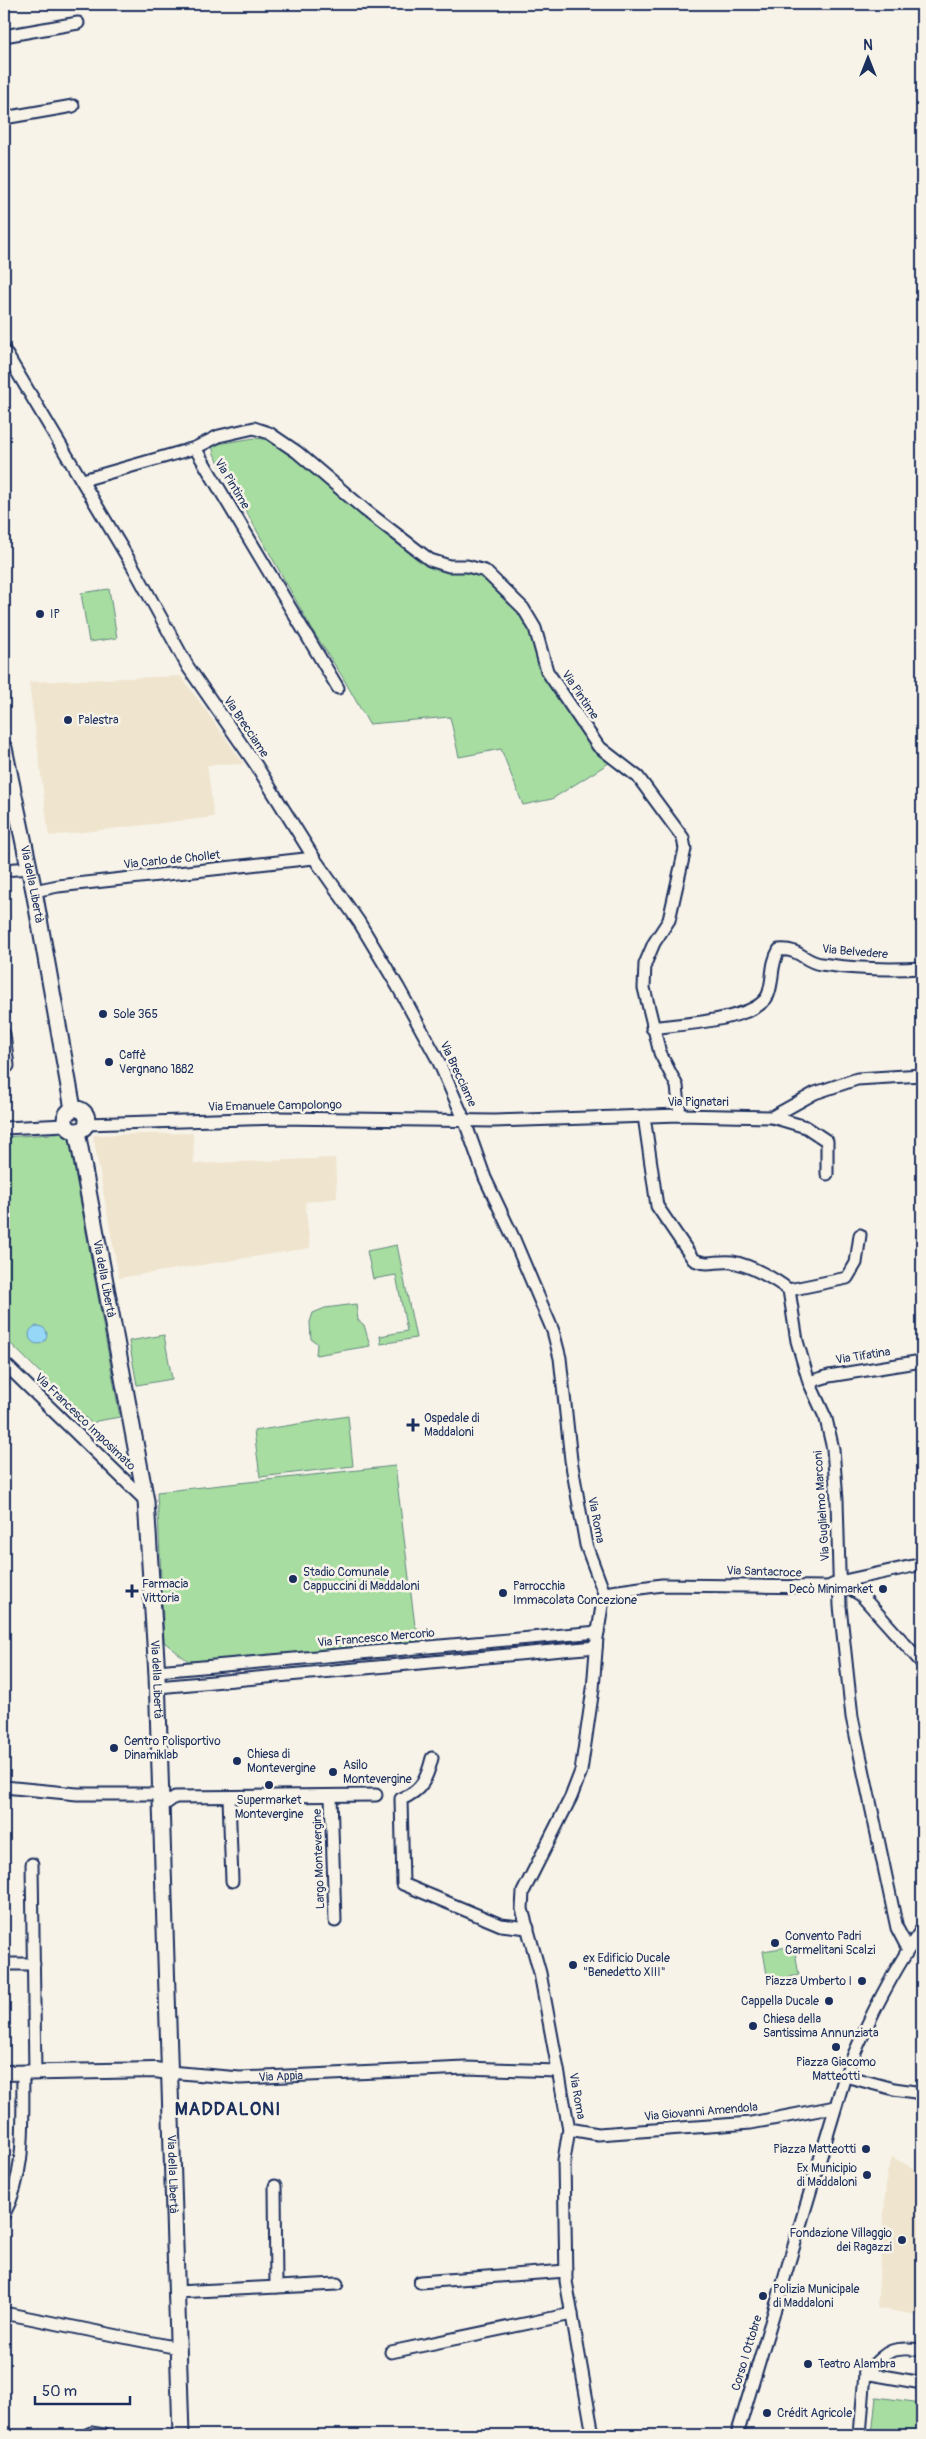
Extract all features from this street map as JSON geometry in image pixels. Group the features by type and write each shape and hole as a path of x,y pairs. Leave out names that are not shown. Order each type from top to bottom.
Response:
{"main road":[{"name":"Via della Libertà","path":"4,748 34,891 73,1109 78,1109 84,1113 76,1127 146,1501 158,1687 181,2435"}],"street":[{"path":"4,36 78,23"},
{"path":"4,118 73,106"},
{"name":"Via Brecciame","path":"4,350 83,480 188,667 256,765 314,858 359,922 398,987 438,1060 464,1119"},
{"name":"Via Pintime","path":"83,480 195,448 219,436 254,428 269,433 297,452 365,510 430,560 449,566 466,566 485,572 522,608 535,628 547,671 571,708 598,746 638,777 683,838 685,849 669,920 654,943 645,964 644,988 652,1028 660,1053 677,1086 680,1115"},
{"name":"Via Pintime","path":"195,448 338,688"},
{"name":"Via Carlo de Chollet","path":"34,891 58,886 314,858"},
{"path":"4,870 29,868"},
{"name":"Via Belvedere","path":"652,1028 729,1018 750,1011 768,996 773,959 779,950 791,949 818,964 878,970 922,968"},
{"path":"4,1034 8,1066"},
{"path":"772,1117 815,1093 857,1079 922,1075"},
{"name":"Via Pignatari","path":"464,1119 494,1120 680,1115 772,1117 806,1127 826,1141 826,1174"},
{"path":"644,1116 657,1206 693,1259 702,1264 731,1262 744,1266 789,1290 847,1278 856,1263 860,1235"},
{"name":"Via Emanuele Campolongo","path":"4,1128 76,1127 278,1118 464,1119"},
{"name":"Via Roma","path":"464,1119 485,1178 513,1237 553,1331 560,1358 571,1460 586,1545 604,1593 581,1771 571,1797 522,1892 522,1909 540,1973 569,2129 564,2160 566,2271 593,2435"},
{"name":"Via Guglielmo Marconi","path":"789,1290 797,1340 809,1382 826,1419 834,1456 839,1534 839,1582 852,1717 897,1928 908,1949"},
{"name":"Via Tifatina","path":"809,1382 829,1376 922,1361"},
{"name":"Via Francesco Imposimato","path":"4,1363 146,1501"},
{"name":"Via Santacroce","path":"604,1593 662,1585 828,1587 839,1582 922,1564"},
{"path":"839,1582 861,1595 922,1663"},
{"name":"Via Francesco Mercorio","path":"157,1671 598,1632"},
{"path":"158,1687 596,1647"},
{"path":"432,1758 425,1781 411,1795 401,1799 403,1884 501,1926 528,1928"},
{"path":"4,1787 161,1800"},
{"name":"Largo Montevergine","path":"161,1800 175,1797 376,1795"},
{"name":"Largo Montevergine","path":"331,1796 335,1922"},
{"path":"229,1797 232,1881"},
{"path":"4,2214 14,2196 20,2172 29,2073 34,1964 32,1864"},
{"path":"835,2107 845,2076 867,2022 908,1949 922,1929"},
{"path":"4,1964 34,1964"},
{"name":"Via Appia","path":"4,2073 155,2070 240,2078 466,2068 558,2071"},
{"path":"845,2076 894,2089 922,2092"},
{"name":"Via Giovanni Amendola","path":"569,2129 598,2134 751,2123 835,2107"},
{"name":"Corso I Ottobre","path":"737,2435 835,2107"},
{"path":"275,2186 276,2287"},
{"path":"420,2282 566,2271"},
{"path":"176,2292 337,2284"},
{"path":"9,2314 178,2348"},
{"path":"391,2352 572,2314"},
{"path":"860,2435 865,2373 885,2353 900,2347 922,2350"},
{"path":"865,2373 922,2383"},
{"path":"87,2435 91,2433 104,2435"}],"shaded area":[{"path":"181,676 244,764 207,765 214,817 49,836 29,682"},
{"path":"193,1133 194,1164 335,1158 337,1198 305,1202 310,1248 119,1278 93,1135"},
{"name":"Fondazione Villaggio dei Ragazzi","path":"892,2157 922,2173 922,2316 877,2308 887,2172"}],"green space":[{"path":"254,438 275,440 429,564 481,574 500,591 528,623 547,682 556,696 595,749 612,761 552,799 523,805 501,749 459,757 450,717 369,724 342,676 313,631 214,454 212,445"},
{"path":"109,589 117,638 89,642 81,593"},
{"path":"68,1133 120,1417 97,1421 92,1424 4,1337 4,1137"},
{"path":"397,1245 416,1338 381,1344 380,1336 407,1331 396,1275 373,1279 367,1251"},
{"path":"356,1304 358,1320 364,1325 370,1346 316,1355 317,1343 311,1339 310,1322 313,1313 325,1308"},
{"path":"164,1335 172,1379 137,1385 129,1341"},
{"path":"348,1416 353,1466 260,1477 254,1431"},
{"path":"395,1466 415,1626 422,1632 422,1642 192,1664 164,1642 157,1492"},
{"path":"794,1946 799,1975 768,1981 763,1951"},
{"path":"876,2397 922,2403 922,2435 872,2435"}],"water":[{"path":"34,1326 42,1326 47,1331 45,1342 34,1344 29,1339 29,1331"}],"place":[{"name":"IP","path":"40,614"},
{"name":"Palestra","path":"68,720"},
{"name":"Sole 365","path":"103,1014"},
{"name":"Caffè Vergnano 1882","path":"109,1062"},
{"name":"Ospedale di Maddaloni","path":"413,1425"},
{"name":"Stadio Comunale Cappuccini di Maddaloni","path":"293,1579"},
{"name":"Decò Minimarket","path":"883,1589"},
{"name":"Farmacia Vittoria","path":"132,1591"},
{"name":"Parrocchia Immacolata Concezione","path":"503,1593"},
{"name":"Centro Polisportivo Dinamiklab","path":"114,1748"},
{"name":"Chiesa di Montevergine","path":"237,1761"},
{"name":"Asilo Montevergine","path":"333,1772"},
{"name":"Supermarket Montevergine","path":"269,1785"},
{"name":"Convento Padri Carmelitani Scalzi","path":"775,1943"},
{"name":"ex Edificio Ducale \"Benedetto XIII\"","path":"573,1965"},
{"name":"Piazza Umberto I","path":"862,1981"},
{"name":"Cappella Ducale","path":"829,2001"},
{"name":"Chiesa della Santissima Annunziata","path":"753,2026"},
{"name":"Piazza Giacomo Matteotti","path":"836,2047"},
{"name":"Piazza Matteotti","path":"866,2149"},
{"name":"Ex Municipio di Maddaloni","path":"867,2175"},
{"name":"Fondazione Villaggio dei Ragazzi","path":"902,2240"},
{"name":"Polizia Municipale di Maddaloni","path":"763,2296"},
{"name":"Teatro Alambra","path":"808,2364"},
{"name":"Crédit Agricole","path":"767,2413"}],"district":[{"name":"MADDALONI","path":"228,2109"}]}
